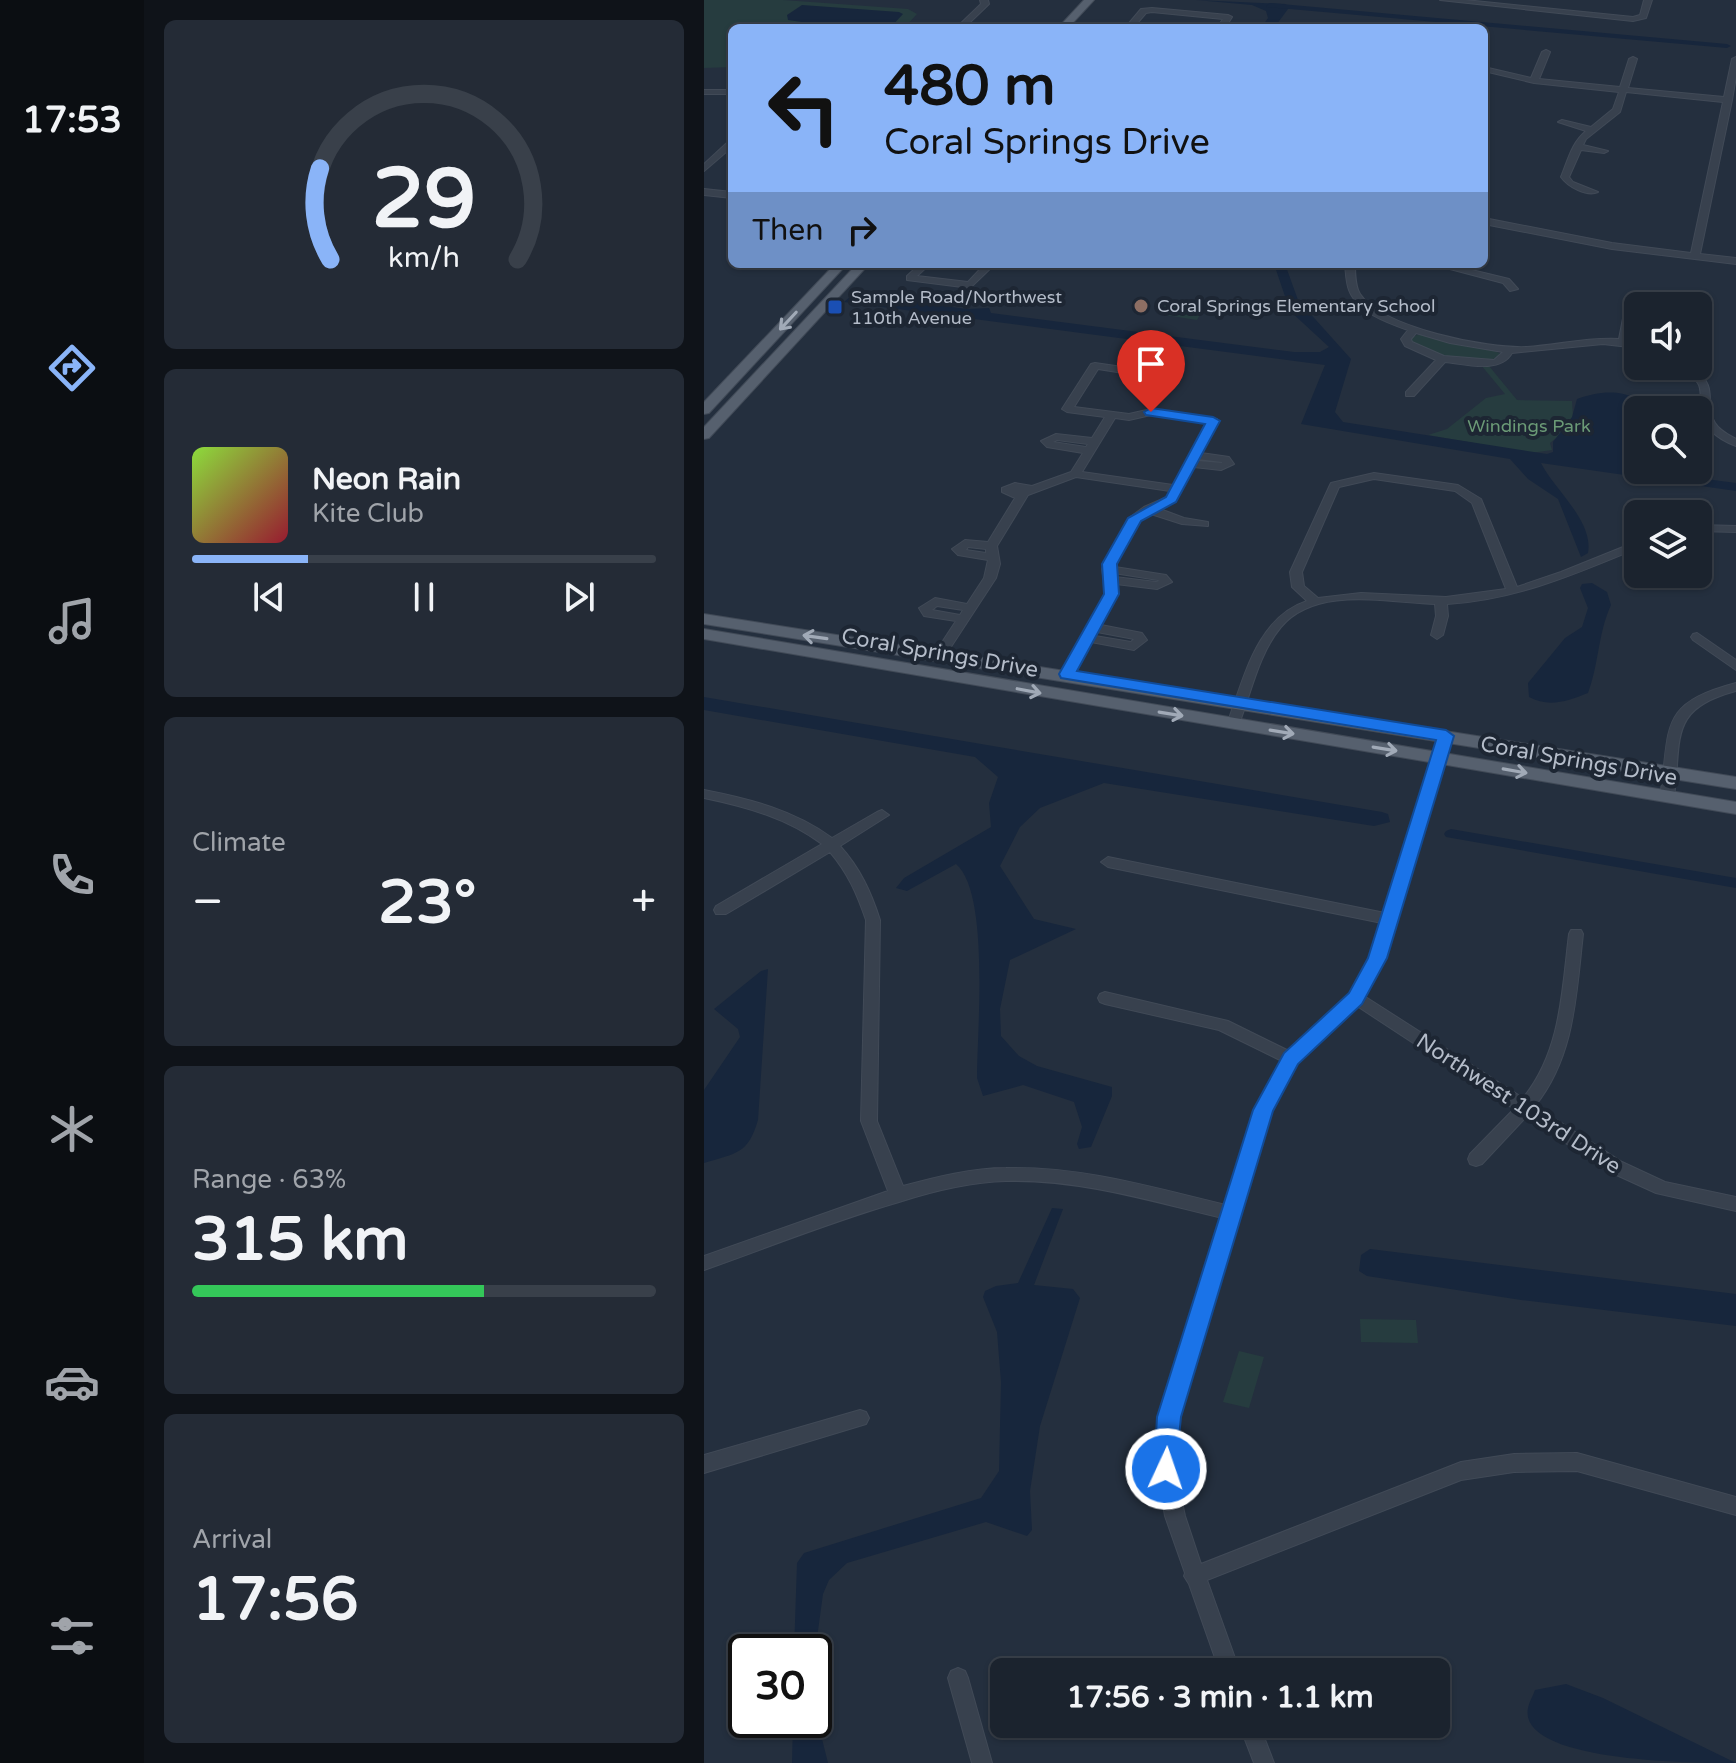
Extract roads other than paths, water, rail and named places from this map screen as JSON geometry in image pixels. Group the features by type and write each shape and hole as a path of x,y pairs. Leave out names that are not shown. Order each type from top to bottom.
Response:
{"main road":[{"path":"1068,24 1089,0"},
{"path":"704,410 837,268"},
{"path":"704,435 859,268"},
{"name":"Coral Springs Drive","path":"704,619 1067,674 1736,783"},
{"name":"Coral Springs Drive","path":"704,634 1736,808"}],"street":[{"path":"964,24 985,4 984,0"},
{"path":"1444,0 1640,19 1648,0"},
{"path":"1133,24 1146,10 1228,17 1224,24"},
{"path":"1534,81 1546,52"},
{"path":"1594,192 1570,184 1565,177 1577,147 1617,110 1633,59"},
{"path":"1695,256 1736,59"},
{"path":"1488,70 1534,81 1728,100"},
{"path":"704,92 728,92"},
{"path":"1562,122 1593,130"},
{"path":"1721,133 1732,134"},
{"path":"704,168 728,147"},
{"path":"1577,147 1604,151"},
{"path":"704,192 728,195"},
{"path":"1488,222 1567,239 1736,261"},
{"path":"921,268 910,278 970,285 986,268"},
{"path":"1351,268 1356,294 1367,306 1387,319 1414,329 1509,350 1573,341 1623,341 1624,336"},
{"path":"1452,268 1506,281 1513,289"},
{"path":"1414,329 1406,339 1408,344 1442,359 1496,363 1504,359 1509,350"},
{"path":"1410,394 1442,359"},
{"path":"1067,674 1112,594 1109,575 1135,518 1148,509 1168,502 1213,421 1151,412 1129,417 1067,409 1095,366 1143,373"},
{"path":"1701,380 1708,392 1705,418 1710,428 1736,443"},
{"path":"1075,474 1112,415"},
{"path":"939,656 990,578 994,564 991,552 1026,493 1075,474 1177,489"},
{"path":"1314,601 1298,587 1296,572 1335,485 1374,476 1458,488 1469,493 1477,501 1512,590"},
{"path":"1148,509 1182,521 1204,524"},
{"path":"1712,528 1736,529"},
{"path":"1233,724 1268,638 1283,617 1314,601 1357,595 1441,601 1512,590 1551,581 1624,550"},
{"path":"1437,635 1442,616 1441,601"},
{"path":"1697,637 1736,666"},
{"path":"1667,797 1672,773 1672,735 1678,716 1692,702 1711,692 1736,687"},
{"path":"1225,1658 1175,1516 1166,1469 1169,1417 1263,1110 1291,1059 1356,998 1378,958 1446,736"},
{"path":"704,794 766,809 815,831 832,844 866,888 873,920 869,1121 898,1195"},
{"path":"721,910 882,815"},
{"path":"1108,862 1388,919"},
{"path":"1476,1159 1526,1106 1549,1073 1559,1043 1576,934"},
{"path":"1105,998 1223,1025 1291,1059"},
{"name":"Northwest 103rd Drive","path":"1356,998 1616,1167 1662,1188 1736,1204"},
{"path":"704,1263 898,1195 982,1176 1041,1174 1229,1213"},
{"path":"704,1464 860,1418"},
{"path":"1194,1576 1461,1471 1514,1463 1577,1462 1736,1506"},
{"path":"958,1678 982,1763"},
{"path":"1254,1738 1264,1763"}],"water":[{"path":"1196,0 1286,4 1288,9 1277,24 1264,24 1268,18 1266,11 1252,5"},
{"path":"802,5 903,14 894,24 815,24 788,20 787,15"},
{"path":"1275,268 1286,268 1298,300 1351,359 1335,412 1343,422 1547,454 1553,452 1553,442 1572,417 1577,399 1600,393 1628,396 1624,396 1624,475 1541,463 1579,517 1588,541 1588,553 1581,557 1558,499 1528,479 1510,459 1301,424 1325,365 844,302 851,296 867,296 967,309 989,308 991,313 1294,352 1320,352 1329,347 1290,311"},
{"path":"1712,480 1736,483 1736,491 1687,484 1712,484"},
{"path":"1592,583 1607,592 1611,605 1603,626 1588,693 1551,703 1529,697 1528,683 1565,638 1582,627 1588,608 1580,588 1582,584"},
{"path":"704,697 1382,812 1388,814 1390,822 1374,826 1104,783 1040,808 1020,827 1000,866 1034,919 1076,929 1010,960 1000,1009 1001,1036 1019,1056 1037,1066 1112,1087 1112,1096 1091,1147 1079,1149 1077,1144 1082,1127 1074,1102 1023,1085 983,1096 977,1078 978,932 967,880 956,864 907,891 896,888 904,878 991,827 989,803 998,777 975,757 704,710"},
{"path":"768,969 758,1120 750,1140 740,1150 704,1163 704,1090 740,1037 738,1029 714,1009 761,971"},
{"path":"1052,1208 1063,1209 1034,1285 1073,1289 1080,1298 1040,1426 1030,1491 1032,1530 1027,1536 986,1522 847,1563 829,1580 823,1594 818,1634 795,1634 797,1563 804,1553 981,1498 999,1471 1001,1382 997,1332 983,1297 985,1291 996,1286 1018,1283"},
{"path":"1370,1249 1736,1294 1736,1326 1521,1300 1367,1276 1359,1271 1361,1255"},
{"path":"1566,1684 1603,1698 1736,1763 1614,1756 1579,1750 1551,1740 1532,1726 1528,1708 1535,1690"},
{"path":"793,1738 822,1738 828,1763 792,1763"}],"waterway":[{"path":"1269,5 1481,24"},
{"path":"1488,25 1727,46"},
{"path":"1451,834 1736,883"}],"place":[{"name":"Coral Springs Elementary School","path":"1141,306"},
{"name":"Sample Road/Northwest 110th Avenue","path":"835,307"}],"park label":[{"name":"Windings Park","path":"1529,426"}]}
